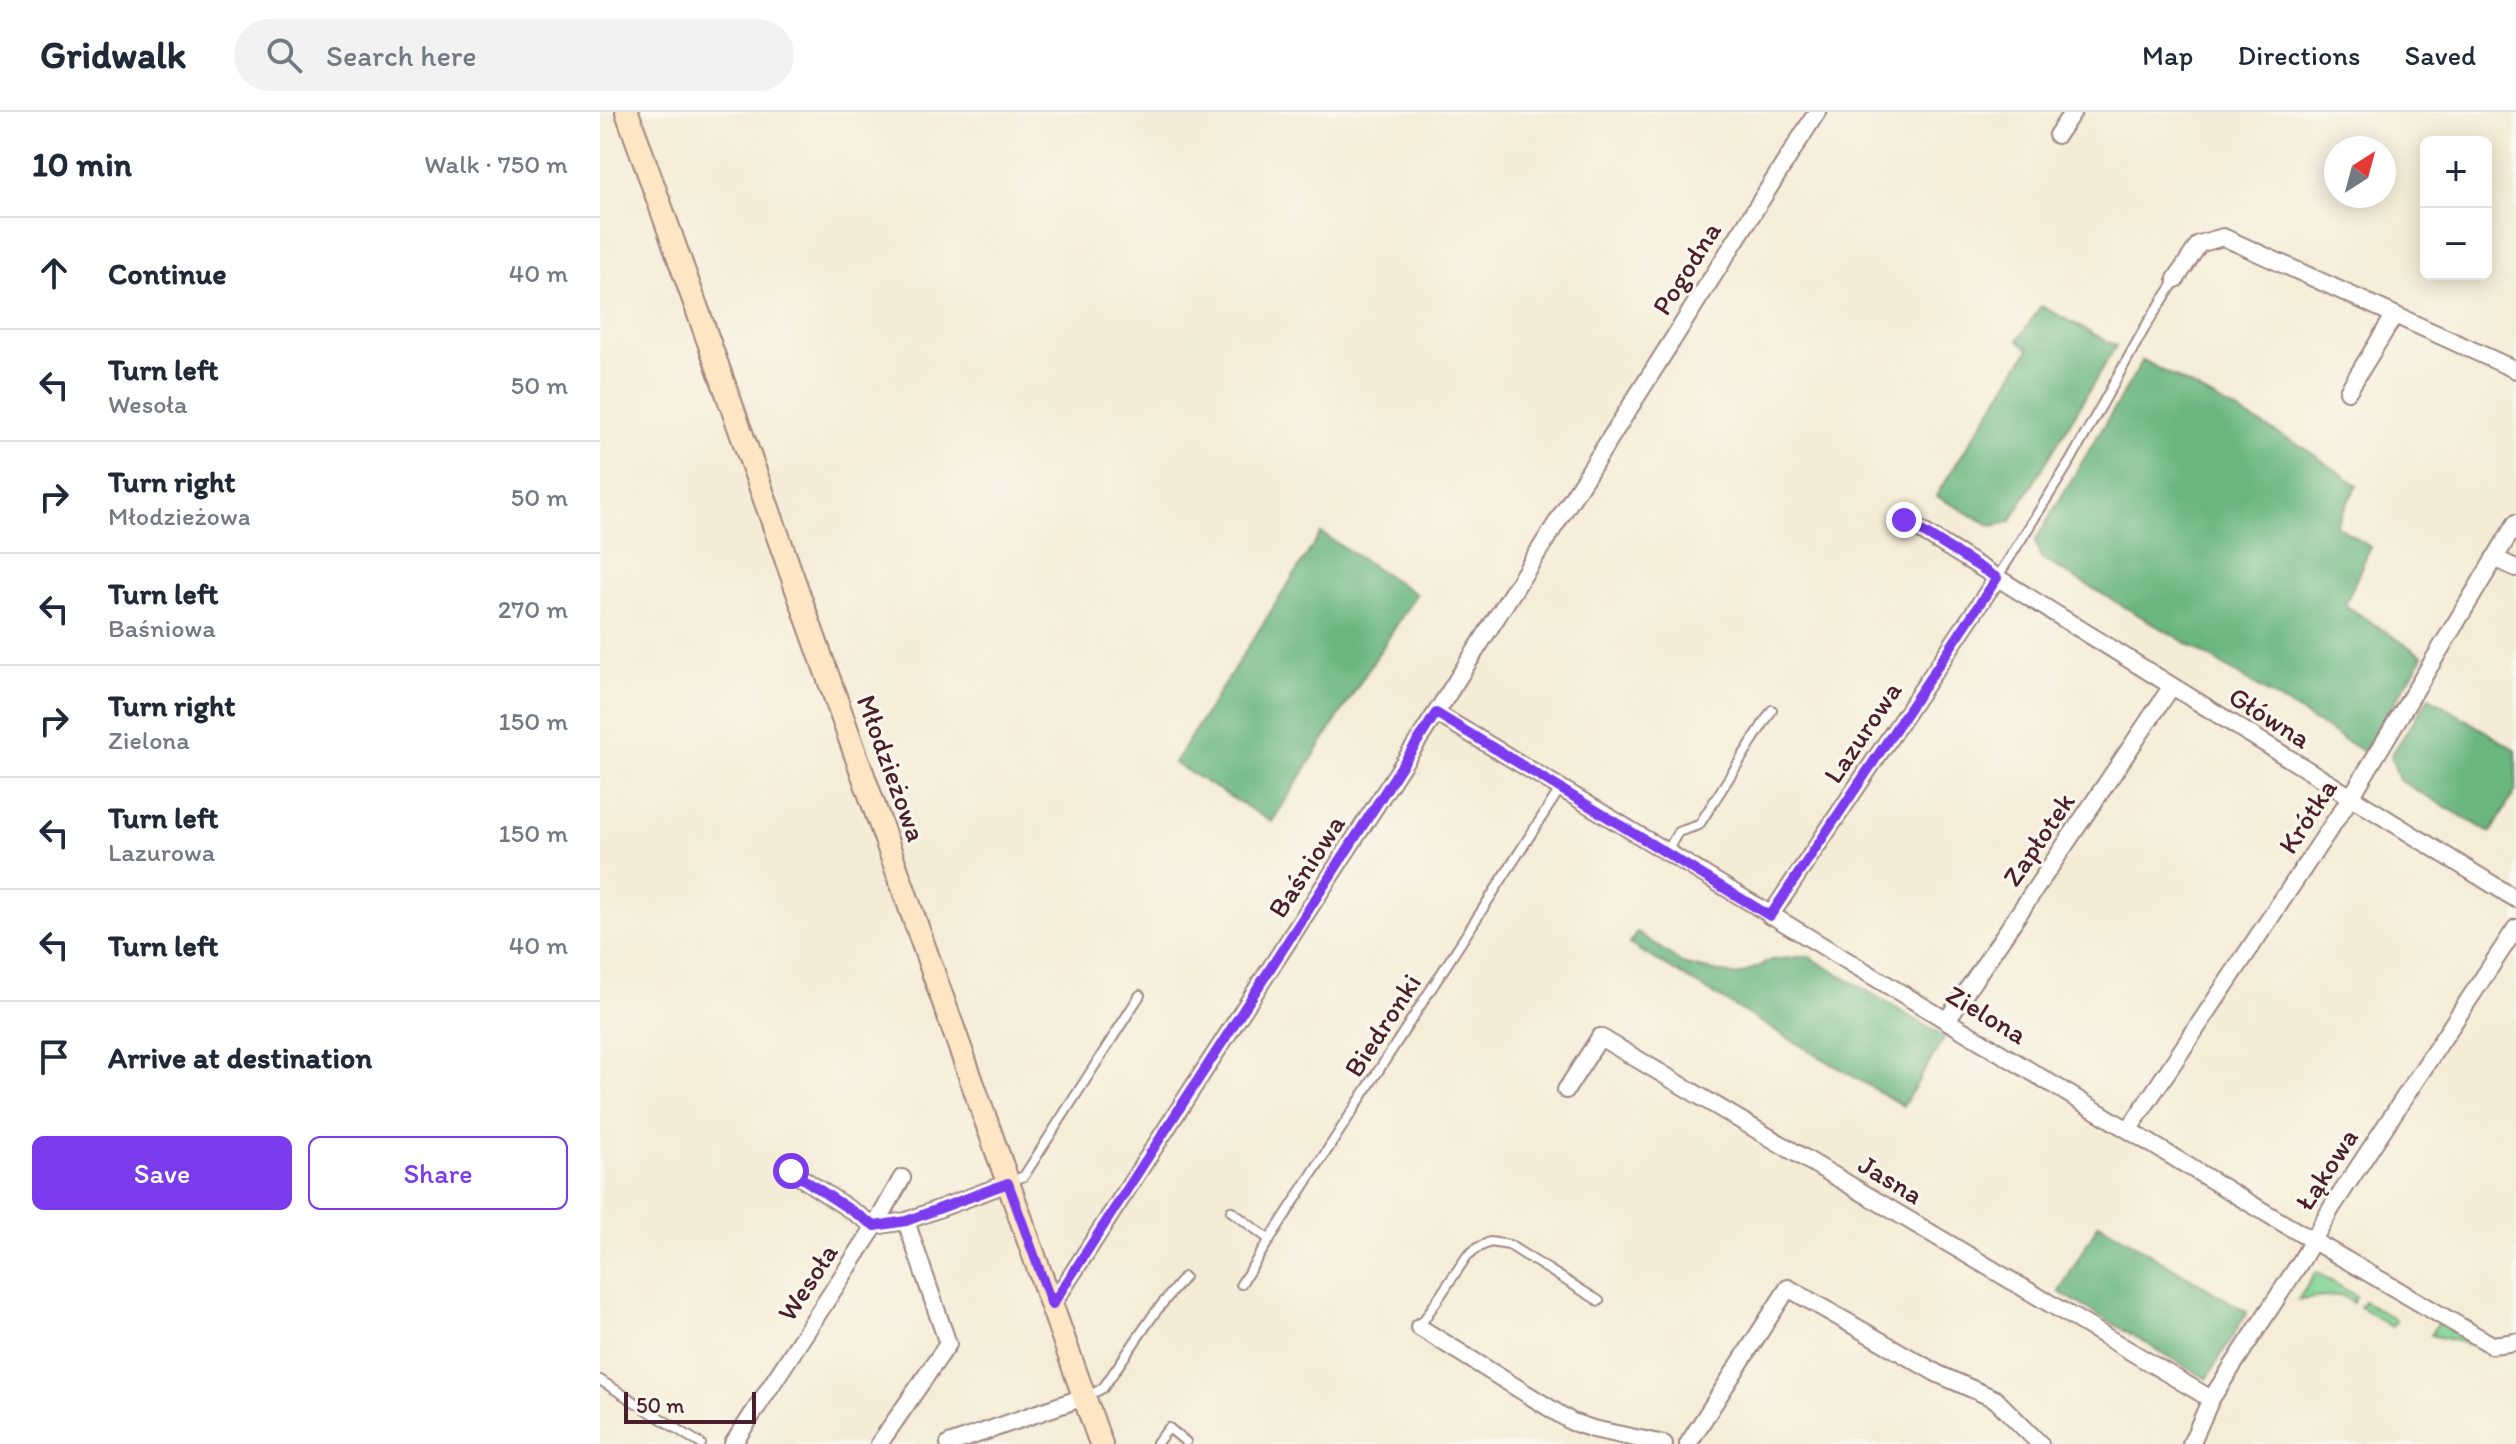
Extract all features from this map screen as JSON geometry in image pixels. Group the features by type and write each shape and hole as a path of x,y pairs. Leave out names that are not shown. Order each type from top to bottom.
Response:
{"street":[{"name":"Młodzieżowa","path":"627,112 1101,1444"},
{"name":"Pogodna","path":"1600,453 1817,112"},
{"path":"2057,135 2073,112"},
{"path":"2176,279 2199,244 2223,237 2516,370"},
{"path":"2348,391 2394,316"},
{"name":"Baśniowa","path":"1052,1305 1436,713 1600,453"},
{"name":"Główna","path":"1904,520 2516,899"},
{"name":"Krótka","path":"2129,1129 2351,797 2516,523"},
{"path":"2494,558 2516,568"},
{"name":"Lazurowa","path":"1770,916 1997,578"},
{"name":"Zapłotek","path":"1947,1020 2172,686"},
{"name":"Zielona","path":"1436,713 1770,916 2492,1345 2516,1342"},
{"name":"Łąkowa","path":"2191,1444 2211,1399 2301,1261 2332,1207 2516,928"},
{"name":"Jasna","path":"1566,1090 1600,1037 2211,1399"},
{"path":"791,1171 875,1226 906,1221 1008,1183"},
{"name":"Wesoła","path":"733,1444 875,1226 902,1178"},
{"path":"879,1444 948,1344 906,1221"},
{"path":"1688,1444 1788,1288 1938,1374 1995,1399 2040,1444"},
{"path":"1419,1327 1572,1422 1664,1444"},
{"path":"949,1444 978,1439 1037,1420 1084,1397"}],"lane":[{"path":"1997,578 2071,460 2147,324 2176,279"},
{"path":"1666,853 1678,832 1699,825 1772,710"},
{"name":"Biedronki","path":"1241,1284 1560,789"},
{"path":"1008,1183 1024,1176 1140,995"},
{"path":"1231,1211 1270,1240"},
{"path":"1419,1327 1467,1256 1490,1242 1509,1245 1599,1301"},
{"path":"1084,1397 1103,1388 1154,1314 1184,1277"},
{"path":"600,1380 701,1444"},
{"path":"1156,1444 1169,1428 1186,1442"}],"green space":[{"path":"2041,306 2116,346 2010,522 1992,526 1936,496 2029,349 2018,340"},
{"path":"2143,360 2303,447 2357,485 2336,525 2370,547 2345,605 2423,656 2364,752 2041,558 2035,541"},
{"path":"1321,533 1416,594 1272,822 1174,763"},
{"path":"2429,697 2516,750 2516,790 2491,833 2399,780 2391,756"},
{"path":"1637,932 1685,965 1738,976 1772,960 1808,956 1945,1037 1903,1106 1629,944"},
{"path":"2099,1223 2247,1312 2207,1379 2059,1292"},
{"path":"2316,1272 2356,1296 2353,1303 2341,1295 2298,1300"},
{"path":"2364,1301 2394,1319 2396,1321 2392,1327 2360,1307"},
{"path":"2438,1323 2478,1346 2431,1335"}],"route":[{"path":"791,1171 875,1226 906,1221 1008,1183 1052,1305 1436,713 1770,916 1997,578 1904,520"}]}
